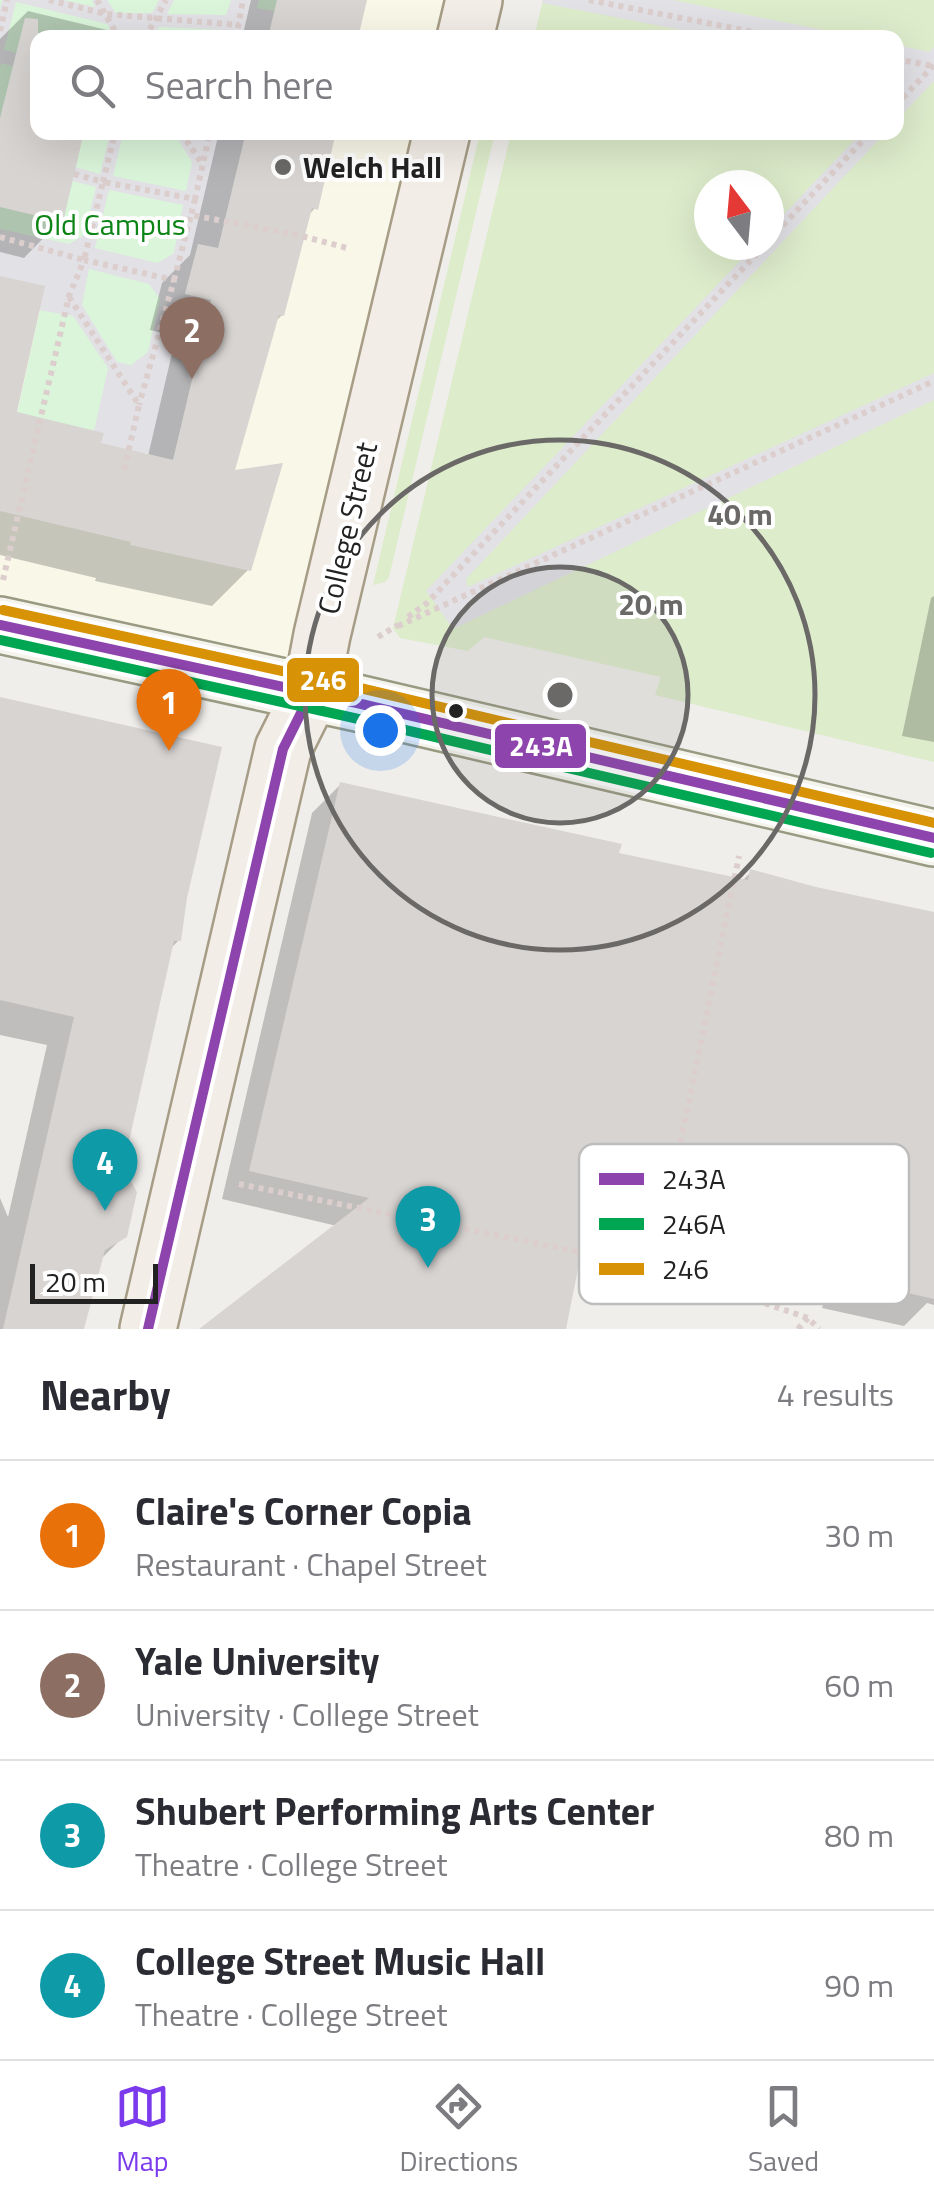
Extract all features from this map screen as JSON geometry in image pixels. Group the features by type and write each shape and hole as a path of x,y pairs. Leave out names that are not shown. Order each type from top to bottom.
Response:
{"main road":[{"path":"467,30 474,0"},
{"name":"College Street","path":"148,1329 283,748 312,693 322,635 440,140"},
{"path":"1,603 312,693 934,838"}],"path":[{"path":"0,31 7,0"},
{"path":"49,0 106,14 239,25"},
{"path":"97,0 115,30"},
{"path":"149,30 166,0"},
{"path":"238,30 244,0"},
{"path":"589,0 743,30"},
{"path":"904,60 934,66"},
{"path":"904,97 934,66"},
{"path":"1,603 68,296 84,260 113,140"},
{"path":"186,140 202,164"},
{"path":"124,471 208,140"},
{"path":"784,225 864,140"},
{"path":"74,174 195,199"},
{"path":"191,215 298,234 348,248"},
{"path":"0,237 174,280"},
{"path":"398,626 431,598 751,260"},
{"path":"68,296 139,405"},
{"path":"378,637 934,381"},
{"path":"680,1144 738,856"},
{"path":"239,1184 579,1253"},
{"path":"767,1304 808,1318 819,1329"},
{"path":"798,1329 808,1318"}],"shaded area":[{"path":"0,0 474,0 467,30 30,30 30,140 440,140 311,693 0,625"},
{"path":"2,0 64,0 95,7 92,0 107,0 116,13 152,13 159,0 174,0 167,14 226,15 231,0 259,0 257,8 274,11 270,30 159,27 110,30 107,24 16,2 4,50 16,53 13,66 2,63 0,67"},
{"path":"673,0 823,30 681,30 542,3"},
{"path":"904,47 929,52 934,47 934,81 904,113"},
{"path":"108,140 121,140 113,176 186,191 192,162 178,140 244,140 232,190 291,265 198,244 185,294 211,300 173,460 145,453 140,475 97,464 103,434 94,431 108,368 73,316 39,310 0,277 0,229 69,244 84,235 96,187 72,181 75,167 100,174","holes":["109,190 183,205 174,253 158,263 95,248","89,269 149,284 160,299 148,352 131,365 117,362 82,305"]},
{"path":"854,140 878,140 784,241 784,214"},
{"path":"741,260 766,260 466,579 468,587 934,373 934,400 453,629 426,591"}],"green space":[{"name":"Old Campus","path":"0,0 277,0 270,30 30,30 30,140 244,140 219,248 198,244 185,293 211,300 173,460 145,453 140,475 97,464 103,433 17,414 45,287 0,277"},
{"path":"543,0 934,0 934,762 655,695 661,677 484,637 468,651 400,638 393,628 509,140 904,140 904,30 536,30"},
{"path":"478,140 493,140 389,577 373,585"}],"building":[{"path":"277,0 367,0 360,30 270,30"},
{"path":"25,18 38,19 38,30 30,30 30,140 82,140 63,222 0,207 0,118"},
{"path":"244,140 334,140 318,210 312,208 284,316 279,315 235,470 283,463 251,571 0,511 0,276 45,286 17,412 104,433 101,443 173,460 211,300 185,294 198,244 218,248"},
{"path":"0,697 222,747 187,898 181,941 174,941 123,1168 137,1192 127,1237 105,1250 84,1329 3,1329 74,1017 0,1000"},
{"path":"340,782 622,844 619,853 748,880 750,869 934,912 934,1299 909,1293 909,1144 579,1144 579,1264 566,1329 199,1329 369,1198 249,1171"}],"transit line":[{"name":"246","path":"3,610 360,688 934,823"},
{"name":"243A","path":"0,625 357,703 934,838"},
{"name":"246A","path":"0,640 931,853"},
{"name":"243A","path":"148,1329 283,749 311,693"}],"place":[{"name":"Welch Hall","path":"283,167"},
{"name":"Yale University","path":"192,379"},
{"name":"Claire's Corner Copia","path":"169,751"},
{"name":"College Street Music Hall","path":"105,1211"},
{"name":"Shubert Performing Arts Center","path":"428,1268"}]}
